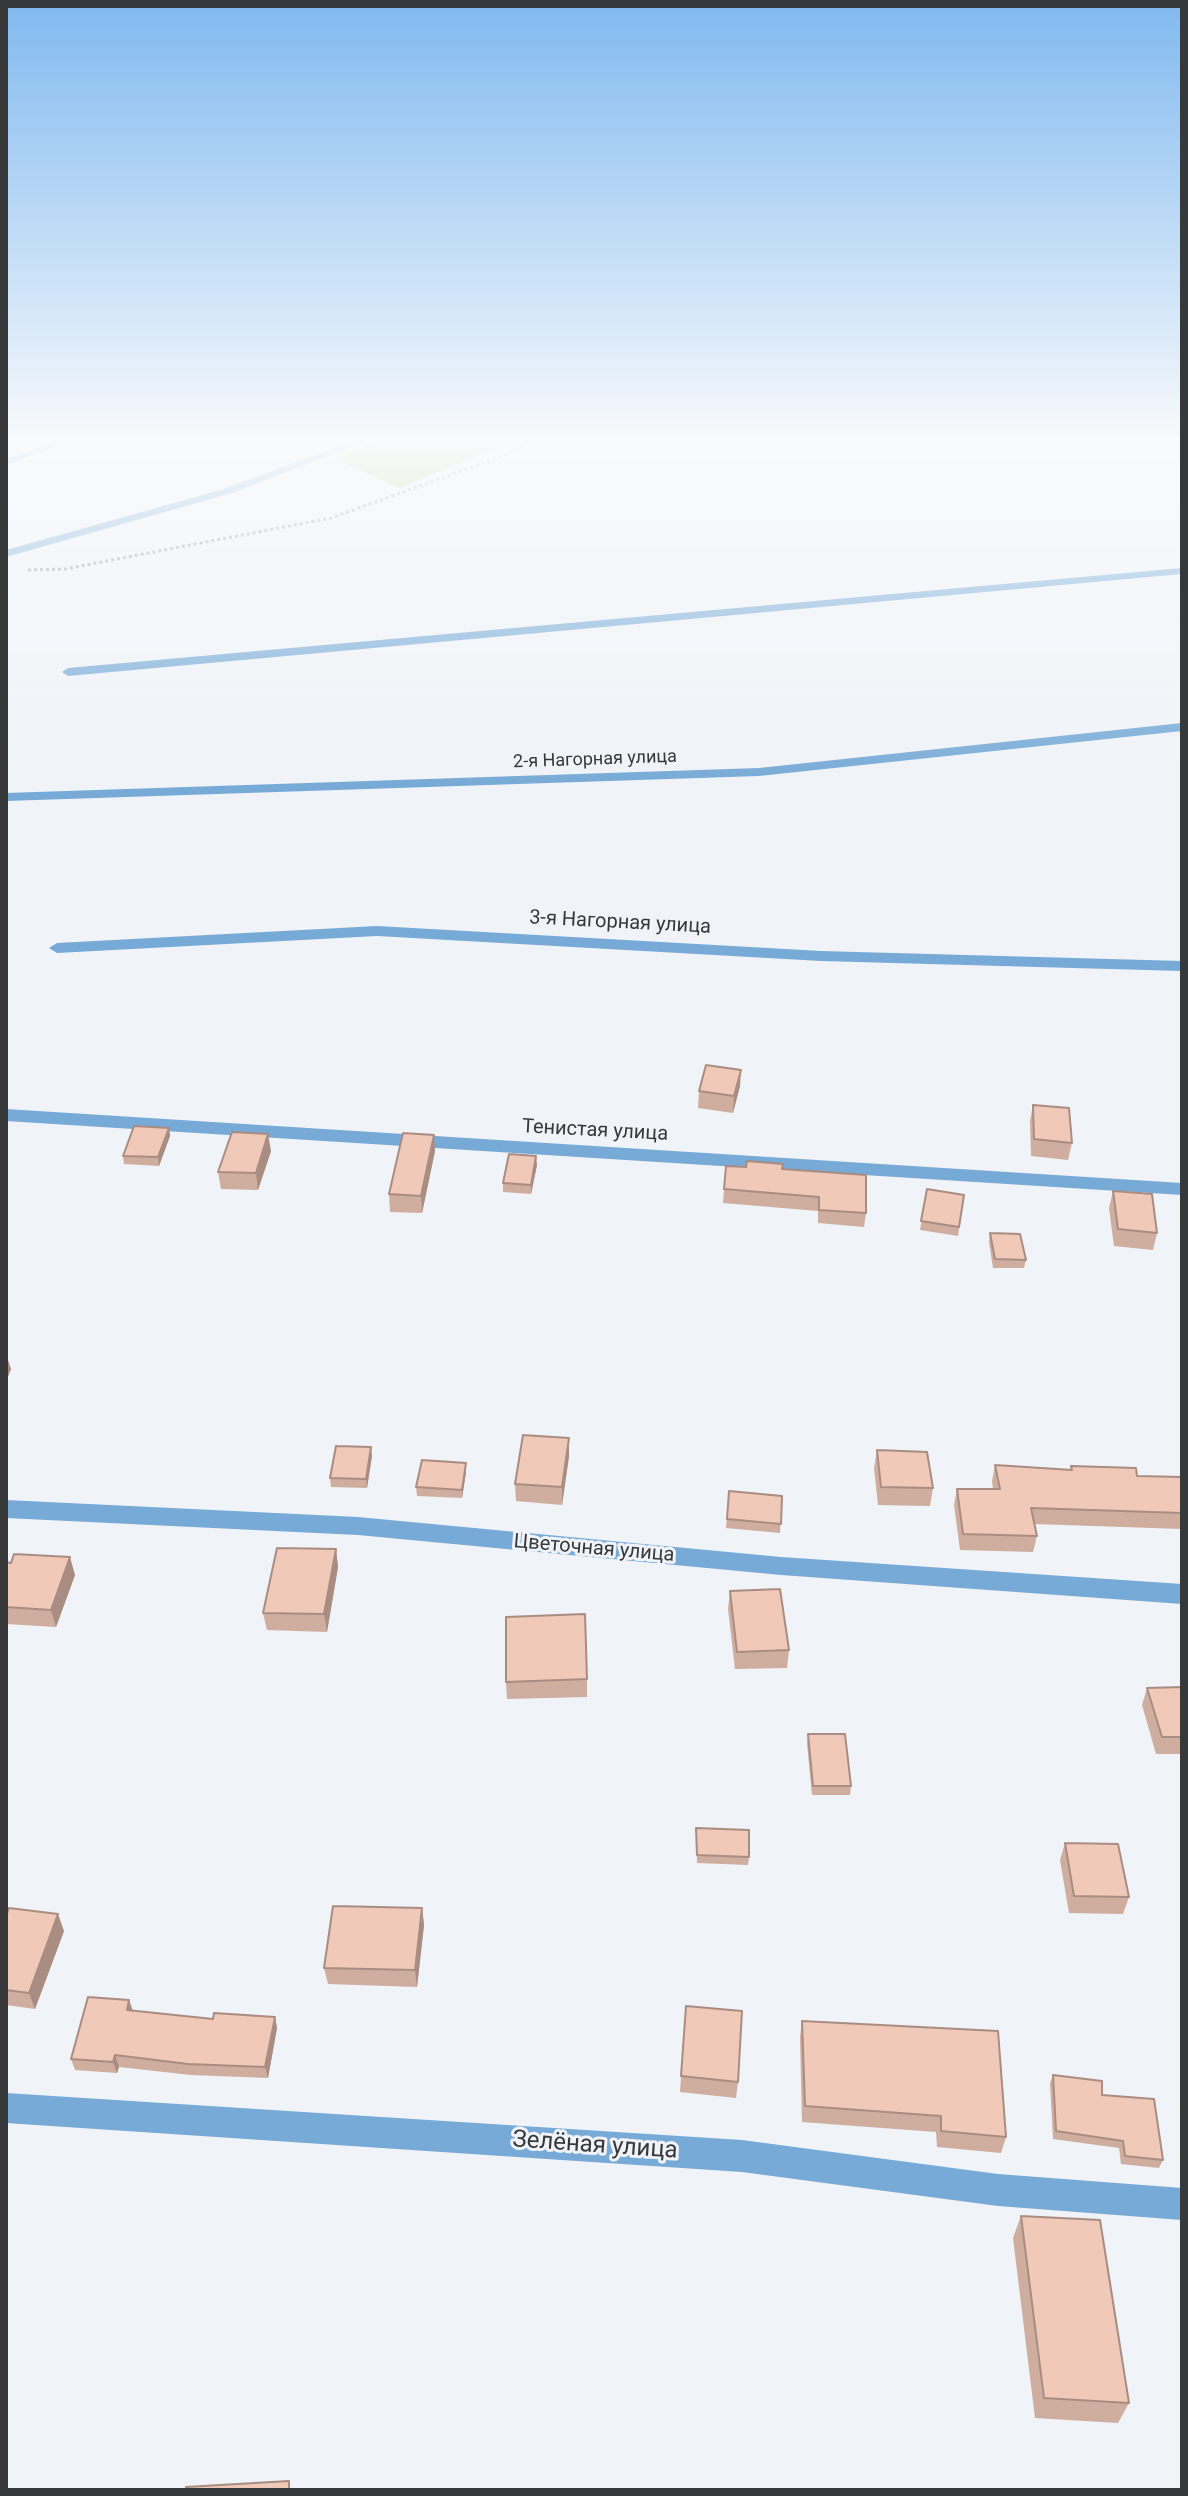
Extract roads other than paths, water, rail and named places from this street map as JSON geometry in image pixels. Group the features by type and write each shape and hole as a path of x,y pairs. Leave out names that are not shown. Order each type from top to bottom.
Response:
{"street":[{"path":"68,672 1182,571"},
{"name":"2-я Нагорная улица","path":"6,797 759,772 1182,727"},
{"name":"3-я Нагорная улица","path":"57,948 377,931 821,956 1182,966"},
{"name":"Тенистая улица","path":"6,1115 1182,1189"},
{"name":"Цветочная улица","path":"6,1509 358,1526 781,1566 1182,1594"},
{"name":"Зелёная улица","path":"6,2108 742,2156 998,2190 1182,2204"}]}
